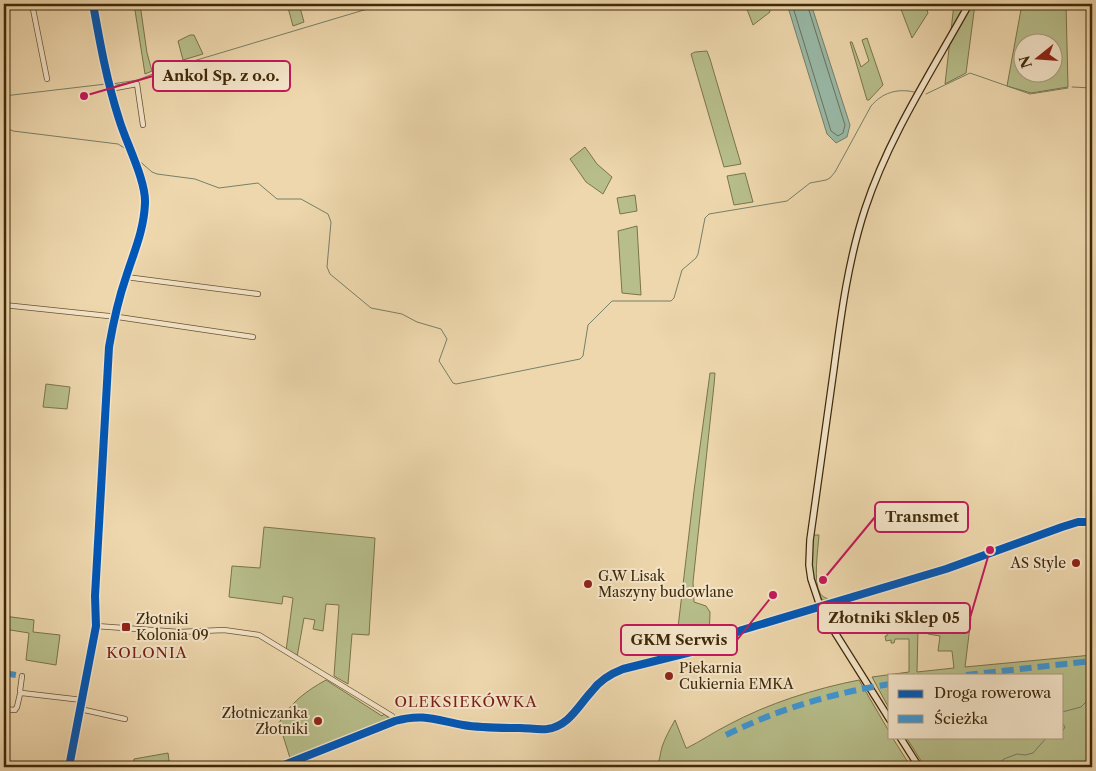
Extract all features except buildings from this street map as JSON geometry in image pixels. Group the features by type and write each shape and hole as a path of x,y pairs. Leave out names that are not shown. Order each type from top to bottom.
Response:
{"street":[{"path":"32,4 47,78"},
{"path":"69,767 96,626 95,596 107,360 115,317 143,226 145,195 110,89 92,4"},
{"path":"888,717 837,637 820,606 811,579 809,565 810,540 842,310 850,266 865,209 887,152 969,4"},
{"path":"110,89 137,84 143,125"},
{"path":"126,277 258,294"},
{"path":"4,305 115,317 253,336"},
{"path":"279,767 395,721 418,716 484,727 547,729 565,722 592,691 613,673 623,669 691,652 742,630 946,569 1062,527 1078,522 1092,522"},
{"path":"96,626 179,632 224,630 260,635 355,692 392,716 395,721"},
{"path":"4,709 14,710 17,708 20,694 22,693 20,691 22,676"},
{"path":"22,693 82,700"},
{"path":"80,709 125,719"},
{"path":"901,738 918,767"}],"green space":[{"path":"134,4 140,4 147,53 152,71 145,74"},
{"path":"287,4 299,4 304,22 293,26"},
{"path":"745,4 768,4 770,12 753,25"},
{"path":"899,4 925,4 928,13 912,38"},
{"path":"954,4 975,4 966,73 945,84"},
{"path":"1022,4 1066,4 1068,87 1031,93 1007,86 1014,48 1014,82 1064,82 1064,32 1017,32"},
{"path":"194,35 203,54 183,60 178,41"},
{"path":"867,38 883,85 869,100 867,100 850,42 852,42 861,67 869,61 862,40"},
{"path":"707,51 741,164 724,167 691,54"},
{"path":"585,147 597,164 612,177 603,194 586,182 570,159"},
{"path":"745,173 753,202 734,205 727,176"},
{"path":"635,195 637,211 620,214 617,198"},
{"path":"637,226 641,295 622,293 618,231"},
{"path":"710,373 715,373 693,582 694,602 706,606 710,612 709,640 690,648 687,640 695,637 693,633 677,636"},
{"path":"46,384 70,387 67,409 43,407"},
{"path":"264,527 375,538 369,635 352,634 348,684 334,676 339,605 326,604 323,631 313,629 315,620 304,618 297,657 286,651 293,598 283,596 282,604 229,597 232,566 260,568"},
{"path":"814,535 819,535 816,565 818,588 821,595 829,600 822,600 814,578 811,550"},
{"path":"911,610 933,611 937,614 971,618 965,667 1092,655 1092,767 925,767 907,738 1064,738 1064,674 894,674 909,672 909,639 895,639 894,643 891,643 891,640 886,641 888,620 909,619","holes":["918,629 928,629 928,634 940,636 938,651 952,651 954,668 917,672"]},
{"path":"4,616 34,620 33,632 60,635 56,665 26,660 29,633 4,629"},
{"path":"888,675 888,706 872,677"},
{"path":"326,680 382,716 384,714 389,720 290,758 279,723 288,709 299,698"},
{"path":"859,680 888,730 888,738 893,738 911,767 656,767 663,744 675,720 687,748 744,717 776,703"},
{"path":"168,753 170,767 133,767 134,759"}],"water":[{"path":"787,4 811,4 850,125 847,137 836,143 827,134"}],"waterway":[{"path":"112,84 138,80 160,71 384,4"},
{"path":"926,94 970,73 1030,94 1068,88"},
{"path":"4,96 106,84"},
{"path":"1072,87 1092,88"},
{"path":"136,158 157,174 195,179 219,188 258,183 277,199 301,199 328,214 331,222 327,267 330,274 371,308 402,314 417,322 441,329 447,339 439,361 453,383 456,384 580,359 583,356 588,325 612,301 671,301 674,298 682,270 698,254 705,218 709,214 787,201 810,183 830,178 871,106 880,98 896,91 914,92"},
{"path":"4,122 7,128 13,131 118,144 126,149"},
{"path":"1064,711 1081,707 1092,696"},
{"path":"994,767 1004,759 1017,754 1033,753 1046,738"}],"marked path":[{"path":"975,674 1092,661"},
{"path":"4,673 22,676"},
{"path":"726,735 766,717 806,703 888,684"}],"cycle path":[{"path":"69,767 96,626 95,596 109,347 121,294 141,232 145,203 139,173 122,129 111,91 93,4"},
{"path":"279,767 395,721 405,719 422,717 484,727 540,729 555,727 567,720 602,681 623,669 691,652 742,630 946,569 1062,527 1078,522 1092,522"}],"place":[{"name":"Ankol Sp. z o.o.","path":"84,96"},
{"name":"Złotniki Sklep 05","path":"990,550"},
{"name":"AS Style","path":"1076,563"},
{"name":"Transmet","path":"823,580"},
{"name":"G.W Lisak Maszyny budowlane","path":"588,584"},
{"name":"GKM Serwis","path":"773,595"},
{"name":"Złotniki Kolonia 09","path":"126,627"},
{"name":"Piekarnia Cukiernia EMKA","path":"669,676"},
{"name":"Złotniczanka Złotniki","path":"318,721"}],"district":[{"name":"KOLONIA","path":"147,653"},
{"name":"OLEKSIEKÓWKA","path":"466,702"}]}
